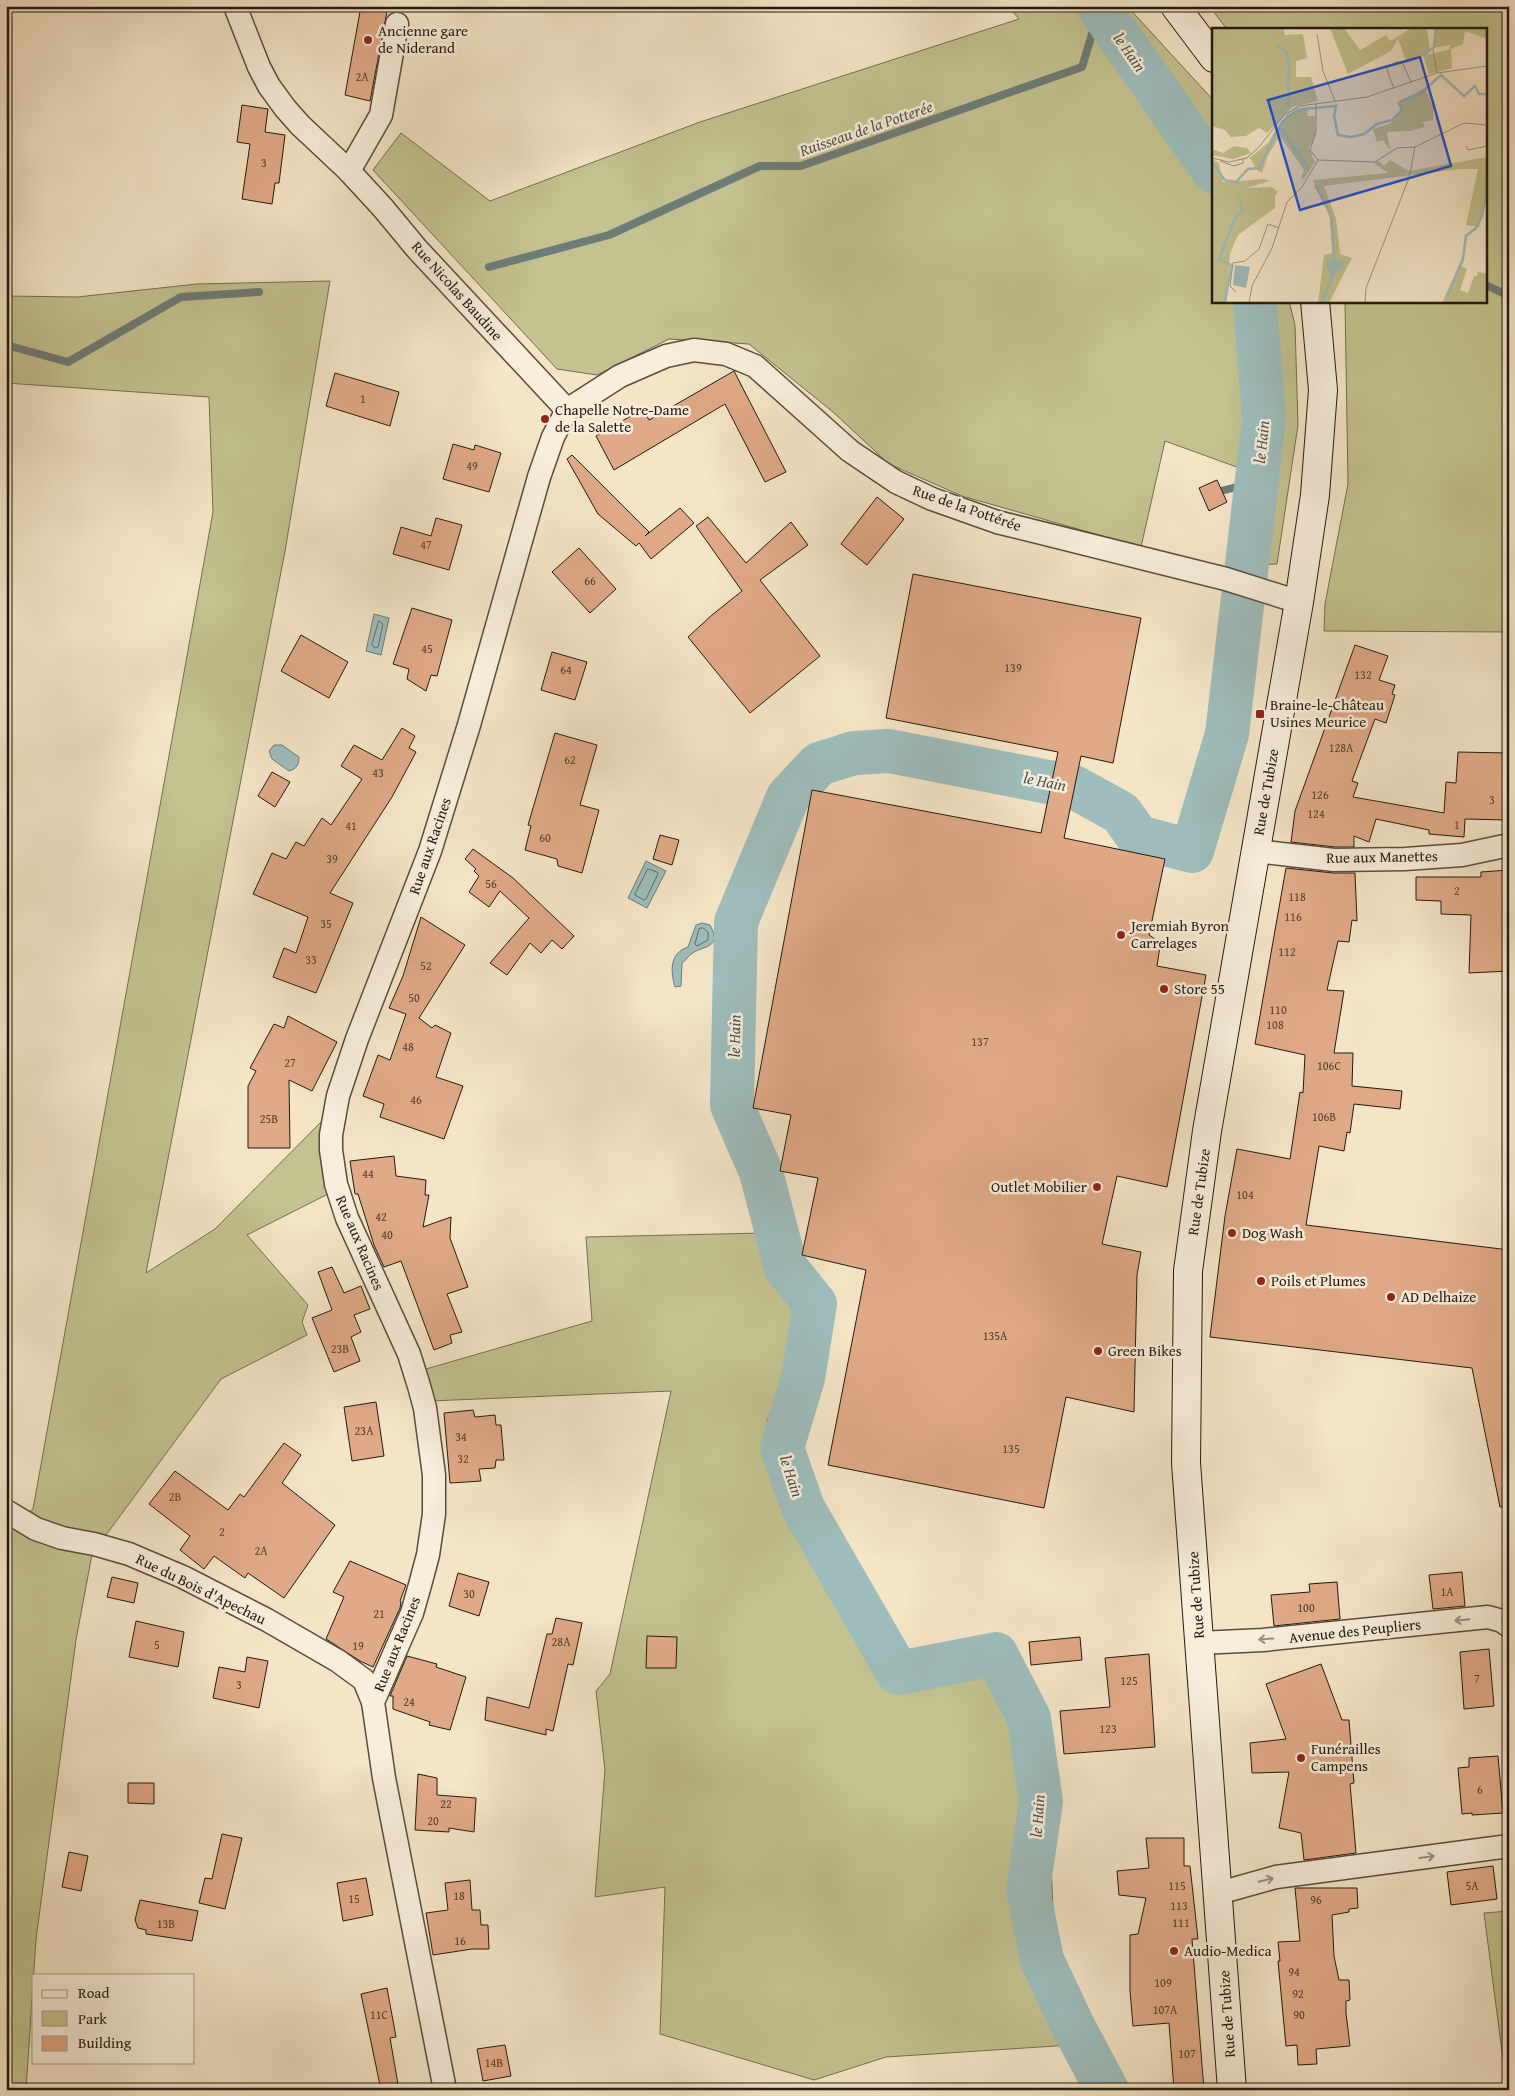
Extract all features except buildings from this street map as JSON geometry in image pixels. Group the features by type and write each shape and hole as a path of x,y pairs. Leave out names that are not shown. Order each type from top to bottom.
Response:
{"main road":[{"path":"1175,6 1212,55"},
{"name":"Rue de Tubize","path":"1232,2090 1186,1463 1188,1272 1207,1131 1315,495 1323,390 1315,302"}],"street":[{"name":"Rue Nicolas Baudine","path":"235,6 251,49 268,86 300,125 349,171 417,249 567,410"},
{"path":"349,171 381,116 397,24"},
{"name":"Rue de la Pottérée","path":"567,410 620,376 666,356 694,350 726,354 755,366 850,451 896,482 932,499 997,522 1226,579 1298,602"},
{"name":"Rue aux Racines","path":"445,2090 384,1778 373,1702 412,1613 420,1585 428,1555 434,1514 434,1475 425,1408 411,1360 358,1245 336,1184 331,1150 332,1118 357,1039 430,851 469,725 539,476 553,437 567,410"},
{"name":"Rue aux Manettes","path":"1256,851 1334,860 1404,859 1462,855 1509,845"},
{"name":"Rue du Bois d'Apechau","path":"6,1511 36,1529 62,1538 94,1544 129,1554 183,1577 267,1620 338,1661 364,1680 373,1702"},
{"name":"Avenue des Peupliers","path":"1199,1643 1262,1640 1488,1617 1502,1621 1509,1626"},
{"path":"1219,1893 1276,1877 1509,1846"}],"green space":[{"path":"1008,6 1127,6 1212,99 1212,302 1289,302 1295,325 1298,425 1277,564 1251,565 1267,478 1165,441 1141,547 962,496 889,464 833,412 749,344 669,339 597,375 557,369 373,170 401,133 490,201 700,122 1019,19"},
{"path":"1209,6 1509,6 1509,632 1324,631 1325,604 1348,484 1345,302 1488,302 1488,28 1226,28"},
{"path":"330,281 285,551 146,1273 215,1229 323,1120 328,1194 247,1235 308,1305 302,1322 307,1335 221,1379 106,1535 96,1533 76,1640 36,1939 34,1974 32,1974 26,2090 6,2090 6,1540 8,1527 33,1509 213,512 209,397 6,383 6,296 77,297 197,284"},
{"path":"763,1233 771,1268 799,1313 788,1368 767,1421 778,1480 900,1688 945,1678 1006,1639 1045,1742 1055,1949 1102,2043 886,2057 814,2080 660,2034 665,1887 595,1897 605,1770 596,1691 610,1674 671,1391 430,1401 426,1369 592,1321 586,1237"},
{"path":"1509,1911 1509,2090 1507,2090 1484,1913"}],"water":[{"path":"374,614 389,618 381,655 366,651"},
{"path":"274,745 282,745 299,757 296,768 289,771 272,759 269,751"},
{"path":"646,861 666,871 647,908 628,898"},
{"path":"702,923 710,925 714,938 713,942 691,954 682,963 681,986 675,987 672,968 675,958 678,953 688,947 696,925"}],"waterway":[{"name":"le Hain","path":"1098,6 1212,169"},
{"name":"Ruisseau de la Potterée","path":"489,267 609,235 760,166 801,166 1082,67 1100,8"},
{"path":"1488,286 1509,296"},
{"name":"Ruisseau de la Potterée","path":"6,345 68,362 181,297 259,292"},
{"name":"le Hain","path":"1107,2090 1073,2026 1042,1960 1028,1890 1041,1802 1029,1718 996,1654 898,1673 803,1508 782,1448 803,1378 815,1304 786,1268 761,1172 732,1105 736,922 788,797 819,764 854,753 889,751 1074,787 1121,813 1138,837 1192,851 1227,734 1264,419 1255,302"},
{"path":"1221,491 1256,482"}],"place":[{"name":"Ancienne gare de Niderand","path":"368,40"},
{"name":"Chapelle Notre-Dame de la Salette","path":"545,419"},
{"name":"Braine-le-Château Usines Meurice","path":"1260,714"},
{"name":"Jeremiah Byron Carrelages","path":"1121,935"},
{"name":"Store 55","path":"1164,989"},
{"name":"Outlet Mobilier","path":"1097,1187"},
{"name":"Dog Wash","path":"1232,1233"},
{"name":"Poils et Plumes","path":"1261,1281"},
{"name":"AD Delhaize","path":"1391,1297"},
{"name":"Green Bikes","path":"1098,1351"},
{"name":"Funérailles Campens","path":"1301,1758"},
{"name":"Audio-Medica","path":"1174,1951"}]}
